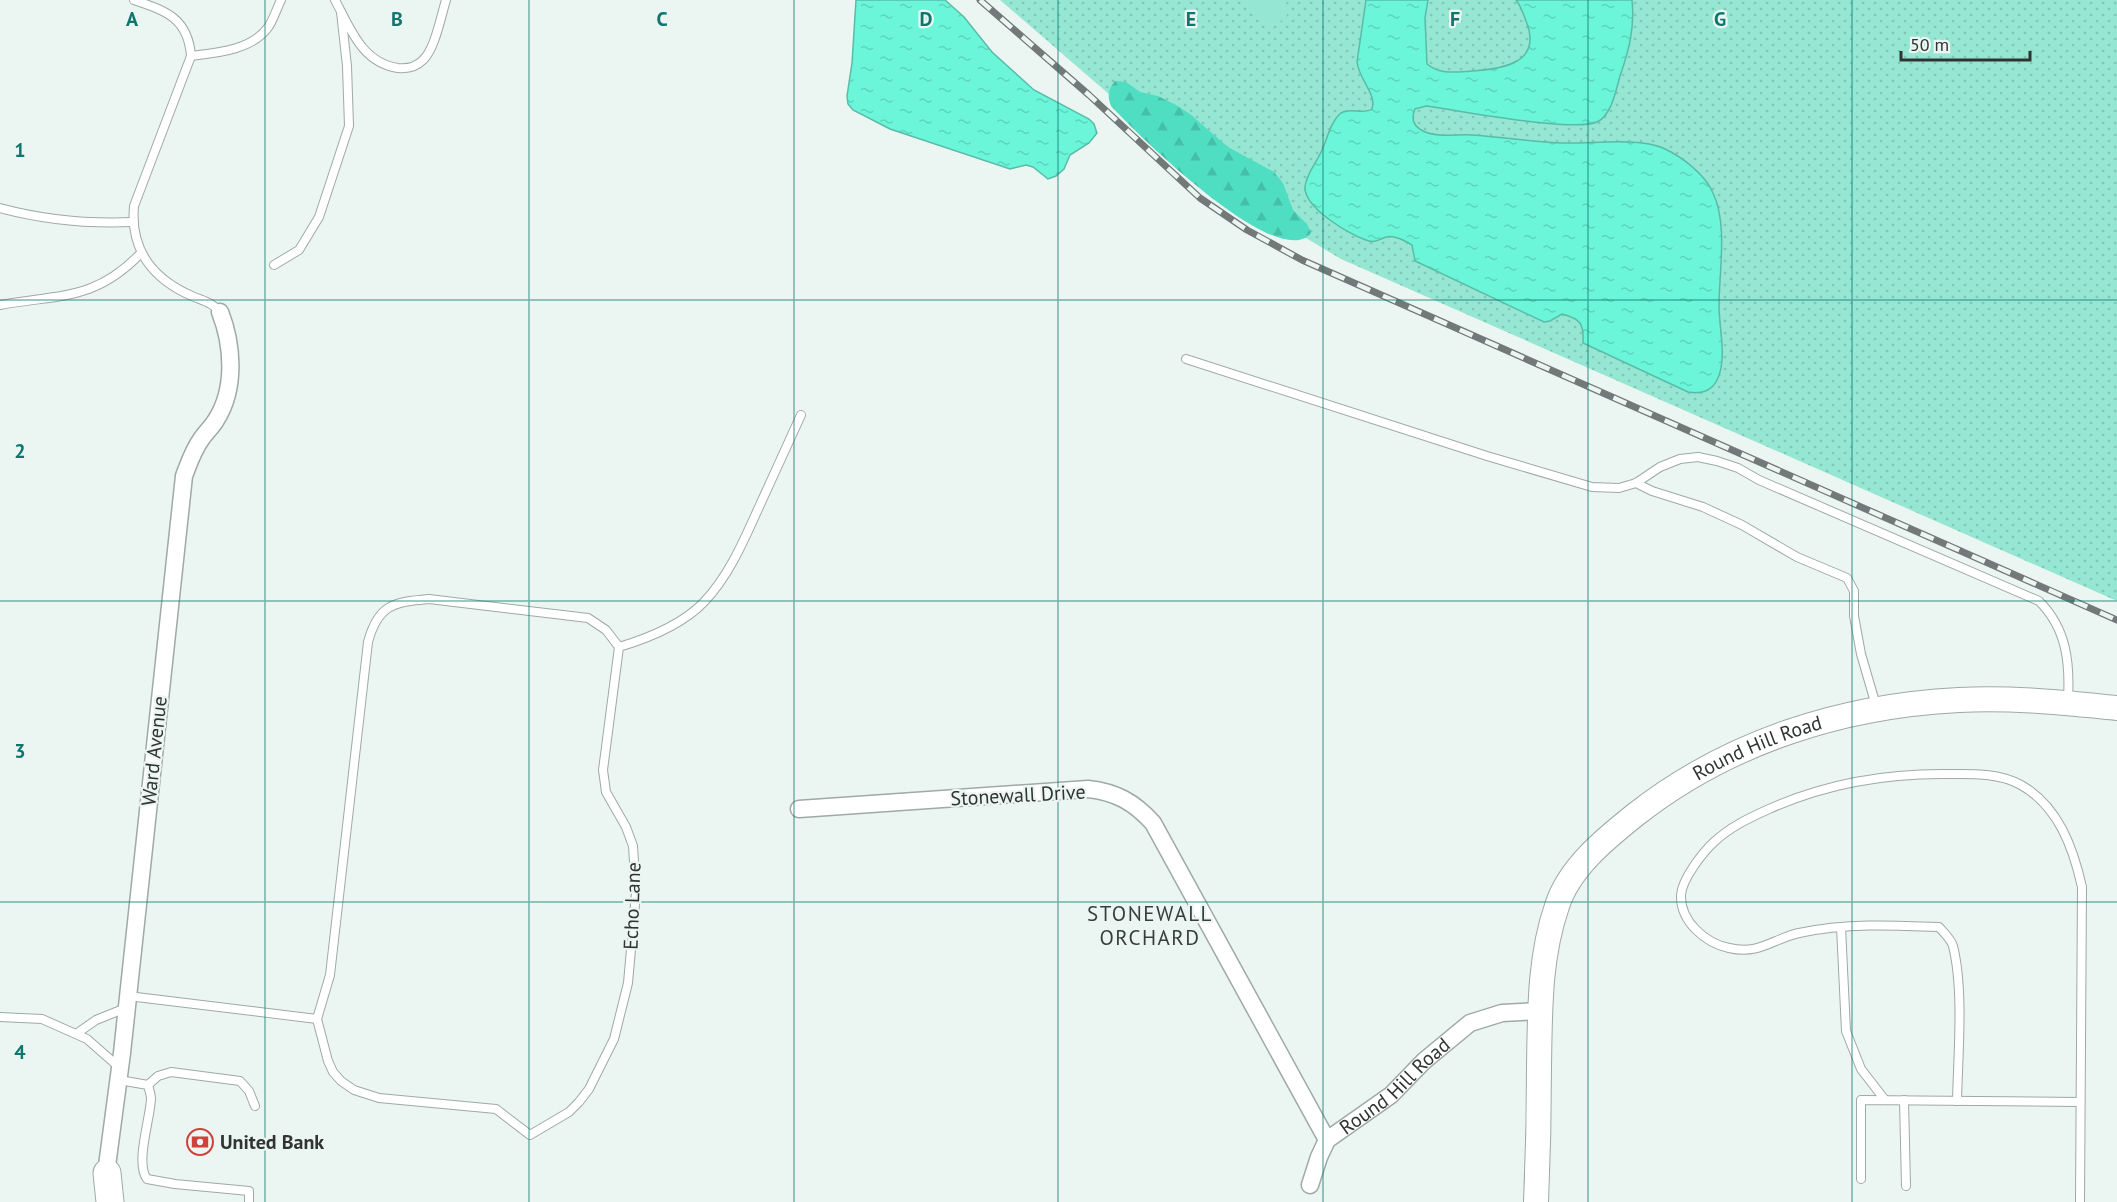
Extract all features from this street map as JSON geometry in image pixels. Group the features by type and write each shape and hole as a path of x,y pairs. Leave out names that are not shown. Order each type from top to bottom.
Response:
{"main road":[{"path":"106,1173 110,1202"}],"street":[{"name":"Ward Avenue","path":"103,1202 120,1074 184,476 190,457 216,421 225,404 231,381 228,349 220,312"},
{"name":"Round Hill Road","path":"1536,1202 1540,1011 1544,954 1558,903 1578,868 1609,836 1667,792 1723,758 1766,739 1810,724 1877,709 1961,700 2023,700 2117,708"},
{"name":"Stonewall Drive","path":"799,809 1088,789 1106,791 1126,799 1153,823 1327,1140"},
{"name":"Round Hill Road","path":"1310,1185 1327,1140 1391,1095 1424,1061 1470,1023 1502,1013 1540,1011"}],"lane":[{"path":"134,0 165,11 177,20 185,31 190,44 191,56 134,206 132,222 135,238 141,253 172,285 208,302 220,312"},
{"path":"191,56 225,52 254,40 268,27 281,0"},
{"path":"335,0 364,51 376,61 404,68 414,67 430,52 446,0"},
{"path":"274,266 299,250 319,217 349,126 347,66 341,12"},
{"path":"0,208 32,217 63,221 94,224 132,222"},
{"path":"0,305 69,295 91,289 107,282 141,253"},
{"path":"1186,359 1487,456 1592,487 1619,488 1636,483 1660,467 1680,459 1698,457 1738,468 1758,480 2039,601 2056,622 2065,643 2069,672 2068,704"},
{"path":"76,1034 128,1002 317,1019 330,975 368,642 372,626 379,615 405,601 429,599 580,617 599,623 619,647 642,640 682,620 703,603 720,581 741,546 801,415"},
{"path":"1636,483 1652,491 1703,507 1742,525 1797,557 1847,578 1854,591 1854,616 1861,654 1877,709"},
{"name":"Echo Lane","path":"317,1019 333,1072 354,1090 379,1098 496,1109 530,1135 568,1112 579,1102 589,1089 614,1039 627,984 636,892 633,846 626,827 606,792 603,770 619,647"},
{"path":"1957,1101 1958,980 1952,943 1939,927 1886,924 1841,927 1797,933 1751,950 1730,949 1718,945 1701,935 1691,924 1684,910 1681,896 1682,888 1699,860 1714,842 1732,828 1791,799 1837,784 1876,777 1916,774 1987,774 2006,778 2039,798 2052,812 2067,838 2082,887 2080,1202"},
{"path":"1841,927 1846,1031 1861,1069 1885,1100"},
{"path":"0,1017 42,1019 87,1039 120,1074 148,1085"},
{"path":"148,1085 158,1076 171,1072 240,1081 249,1091 255,1106"},
{"path":"148,1085 151,1099 144,1137 142,1174 147,1179 175,1184 249,1191 249,1202"},
{"path":"1861,1179 1861,1100 2080,1102"},
{"path":"1904,1100 1906,1186"}],"shaded area":[{"path":"1000,0 2117,0 2117,601 1341,259 1244,201 1140,121"},
{"path":"1247,0 1286,0 1287,15 1279,23 1270,25 1253,14"}],"green space":[{"path":"1115,81 1126,82 1140,92 1158,96 1176,105 1228,147 1274,172 1283,183 1293,210 1307,224 1311,233 1294,240 1269,234 1239,217 1207,194 1147,142 1111,106 1109,93"}],"water":[{"path":"856,0 945,0 964,17 992,52 1034,90 1089,119 1094,124 1097,133 1089,143 1070,155 1064,169 1048,179 1033,167 1026,165 1010,169 890,129 853,110 848,104 847,96 852,63"},
{"path":"1366,0 1428,0 1425,18 1427,64 1437,70 1454,72 1496,68 1517,61 1525,55 1530,35 1523,12 1516,0 1632,0 1632,29 1626,57 1610,107 1599,121 1567,125 1543,123 1426,106 1415,109 1413,119 1420,129 1434,134 1472,135 1540,142 1628,142 1653,145 1670,151 1692,166 1713,193 1720,219 1722,248 1719,306 1722,361 1721,370 1713,386 1702,392 1688,392 1583,343 1582,327 1573,318 1562,314 1544,322 1415,261 1412,245 1393,237 1374,242 1361,238 1330,220 1312,204 1307,195 1306,182 1335,121 1345,111 1372,109 1372,98 1357,62"}],"railway":[{"path":"980,0 1089,95 1200,198 1247,230 1302,260 2117,620"}],"place":[{"name":"United Bank","path":"200,1142"}],"district":[{"name":"STONEWALL ORCHARD","path":"1150,925"}]}
